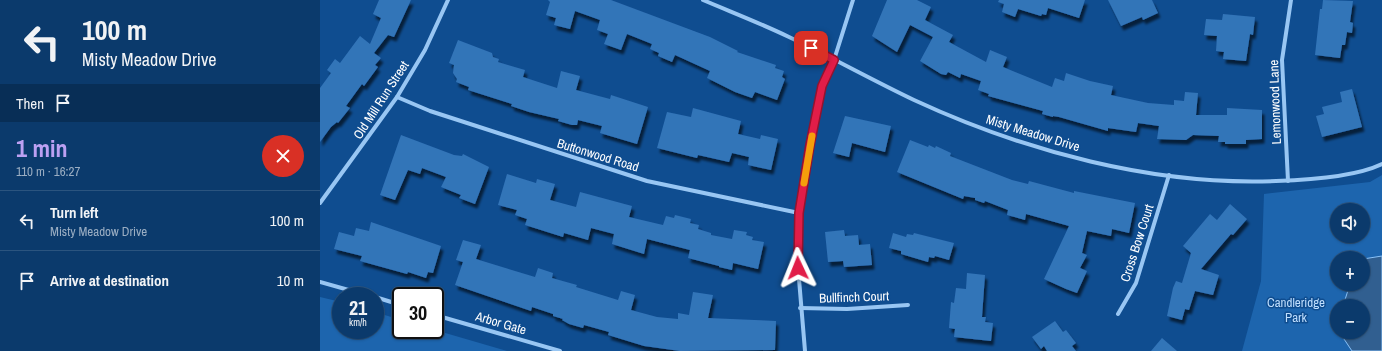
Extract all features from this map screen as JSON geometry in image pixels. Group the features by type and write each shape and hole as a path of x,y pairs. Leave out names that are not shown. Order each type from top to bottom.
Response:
{"street":[{"name":"Old Mill Run Street","path":"320,203 397,97 425,50 448,0"},
{"name":"Misty Meadow Drive","path":"702,0 788,36 922,103 1022,143 1104,165 1169,175 1239,183 1288,181 1339,176 1382,164"},
{"path":"805,351 800,308 797,255 799,213 822,86 834,60 853,0"},
{"name":"Lemonwood Lane","path":"1288,181 1282,60 1291,0"},
{"name":"Buttonwood Road","path":"397,97 445,116 647,181 799,213"},
{"name":"Cross Bow Court","path":"1118,314 1136,283 1169,175"},
{"path":"320,282 338,287"},
{"name":"Bullfinch Court","path":"800,308 847,309 908,305"},
{"name":"Arbor Gate","path":"444,318 560,351"}],"green space":[{"name":"Candleridge Park","path":"1382,175 1382,351 1242,351 1261,281 1264,194 1370,182"},
{"path":"320,297 332,300 332,339 384,339 384,315 392,317 392,339 444,339 444,333 507,351 320,351"}],"shaded area":[{"path":"1382,256 1382,351 1352,351 1344,339 1370,339 1370,299 1345,299 1348,291 1370,291 1370,258"}],"building":[{"path":"379,0 411,0 394,37 388,35 374,53 381,58 375,65 378,67 364,86 362,84 346,106 350,108 338,123 337,122 331,127 320,142 320,88 331,73 327,70 335,59 340,63 360,36 370,44 381,18 373,14"},
{"path":"548,0 611,0 710,37 738,51 737,52 776,65 775,68 784,71 782,77 785,79 777,100 755,92 752,98 735,92 707,78 710,71 675,55 672,62 658,56 659,53 650,49 652,44 627,34 621,50 604,44 608,34 597,30 600,20 575,11 570,29 554,25 556,18 546,15 550,2"},
{"path":"887,0 917,0 931,7 925,20 953,35 949,42 986,62 990,50 1007,57 1003,67 1052,87 1055,78 1064,81 1066,73 1090,81 1113,86 1111,95 1148,103 1174,105 1174,100 1184,101 1185,92 1198,93 1196,115 1227,115 1227,108 1262,110 1262,139 1246,140 1246,144 1225,144 1225,142 1218,142 1219,136 1193,135 1186,140 1157,139 1159,126 1138,123 1136,132 1108,128 1108,131 1059,117 1042,114 1043,111 988,96 989,94 978,90 981,81 961,74 960,78 948,72 946,75 941,74 920,61 933,37 910,25 897,52 872,36"},
{"path":"999,0 1085,0 1079,18 1048,8 1046,15 1042,14 1041,16 1018,9 1015,17 1002,12 1004,4 998,2"},
{"path":"1108,0 1152,0 1158,13 1143,20 1142,17 1121,26"},
{"path":"1323,0 1353,1 1350,22 1353,23 1352,33 1347,32 1345,45 1342,45 1340,58 1315,55 1320,9 1322,9"},
{"path":"1223,14 1255,17 1253,35 1250,34 1246,61 1223,59 1224,52 1216,51 1217,36 1204,35 1206,19 1222,20"},
{"path":"458,40 492,53 493,57 499,59 498,62 525,70 523,77 557,88 561,71 580,76 576,90 610,99 611,95 648,107 637,144 600,133 602,126 578,120 577,125 572,125 558,121 559,119 529,112 511,106 512,104 468,90 469,87 456,82 457,79 453,73 454,65 449,63"},
{"path":"1352,89 1362,127 1322,137 1316,116 1324,114 1322,107 1342,102 1340,92"},
{"path":"693,108 741,121 738,134 760,139 761,135 778,139 771,170 748,165 749,157 732,153 729,162 698,155 697,158 657,148 667,112 691,117"},
{"path":"845,116 891,126 885,152 852,143 849,157 833,153"},
{"path":"401,135 454,155 462,156 463,154 489,167 475,204 459,198 461,195 441,187 446,177 422,168 420,174 408,170 395,200 380,195"},
{"path":"910,140 928,147 929,145 935,148 936,146 951,153 950,156 1012,180 1028,184 1029,181 1074,193 1074,191 1135,203 1129,233 1112,229 1111,236 1087,231 1082,253 1087,255 1080,268 1087,271 1077,293 1066,289 1044,279 1069,226 1026,214 1025,220 1007,215 1008,210 985,201 984,203 975,200 975,198 964,196 963,199 897,172"},
{"path":"507,174 536,183 537,179 555,184 550,200 576,207 580,192 632,206 629,217 663,225 666,216 674,218 675,215 691,219 690,223 699,225 698,229 711,233 711,235 732,239 734,230 747,232 746,235 753,237 752,240 764,242 758,269 733,263 732,270 719,267 688,258 690,250 647,239 644,254 612,244 614,234 591,228 588,240 564,233 563,237 525,225 527,219 515,215 517,210 498,205"},
{"path":"1230,204 1247,219 1233,235 1231,234 1201,269 1219,275 1213,295 1195,291 1189,310 1185,309 1182,320 1167,316 1173,288 1176,281 1182,283 1191,253 1183,246 1210,214 1217,220"},
{"path":"371,222 441,246 433,273 428,272 426,278 408,272 407,274 360,261 362,256 334,249 339,232 354,236 356,228 369,231"},
{"path":"844,230 845,236 858,235 859,245 870,244 872,265 844,267 843,261 828,262 825,232"},
{"path":"893,233 906,237 907,234 913,235 914,233 954,243 949,260 935,256 934,258 929,257 928,262 901,254 901,251 889,248"},
{"path":"463,240 481,245 476,259 535,277 538,268 553,273 552,278 577,285 576,287 618,300 621,291 635,295 631,310 657,317 678,319 678,313 689,315 693,292 713,295 708,318 776,321 775,350 680,351 644,346 608,335 609,332 584,325 583,328 569,324 562,320 563,319 553,316 553,314 532,307 531,311 455,285 463,262 456,260"},
{"path":"967,273 985,275 982,317 986,317 985,322 993,323 991,341 954,337 955,329 949,328 951,302 954,303 956,288 966,289"},
{"path":"1055,321 1063,332 1066,330 1076,343 1072,346 1076,351 1047,351 1044,346 1041,349 1032,337"},
{"path":"1162,338 1177,351 1151,351"}],"slow traffic":[{"path":"804,183 812,136"}],"route":[{"path":"798,268 797,255 799,213 810,145 822,86 834,60 811,48"}]}
